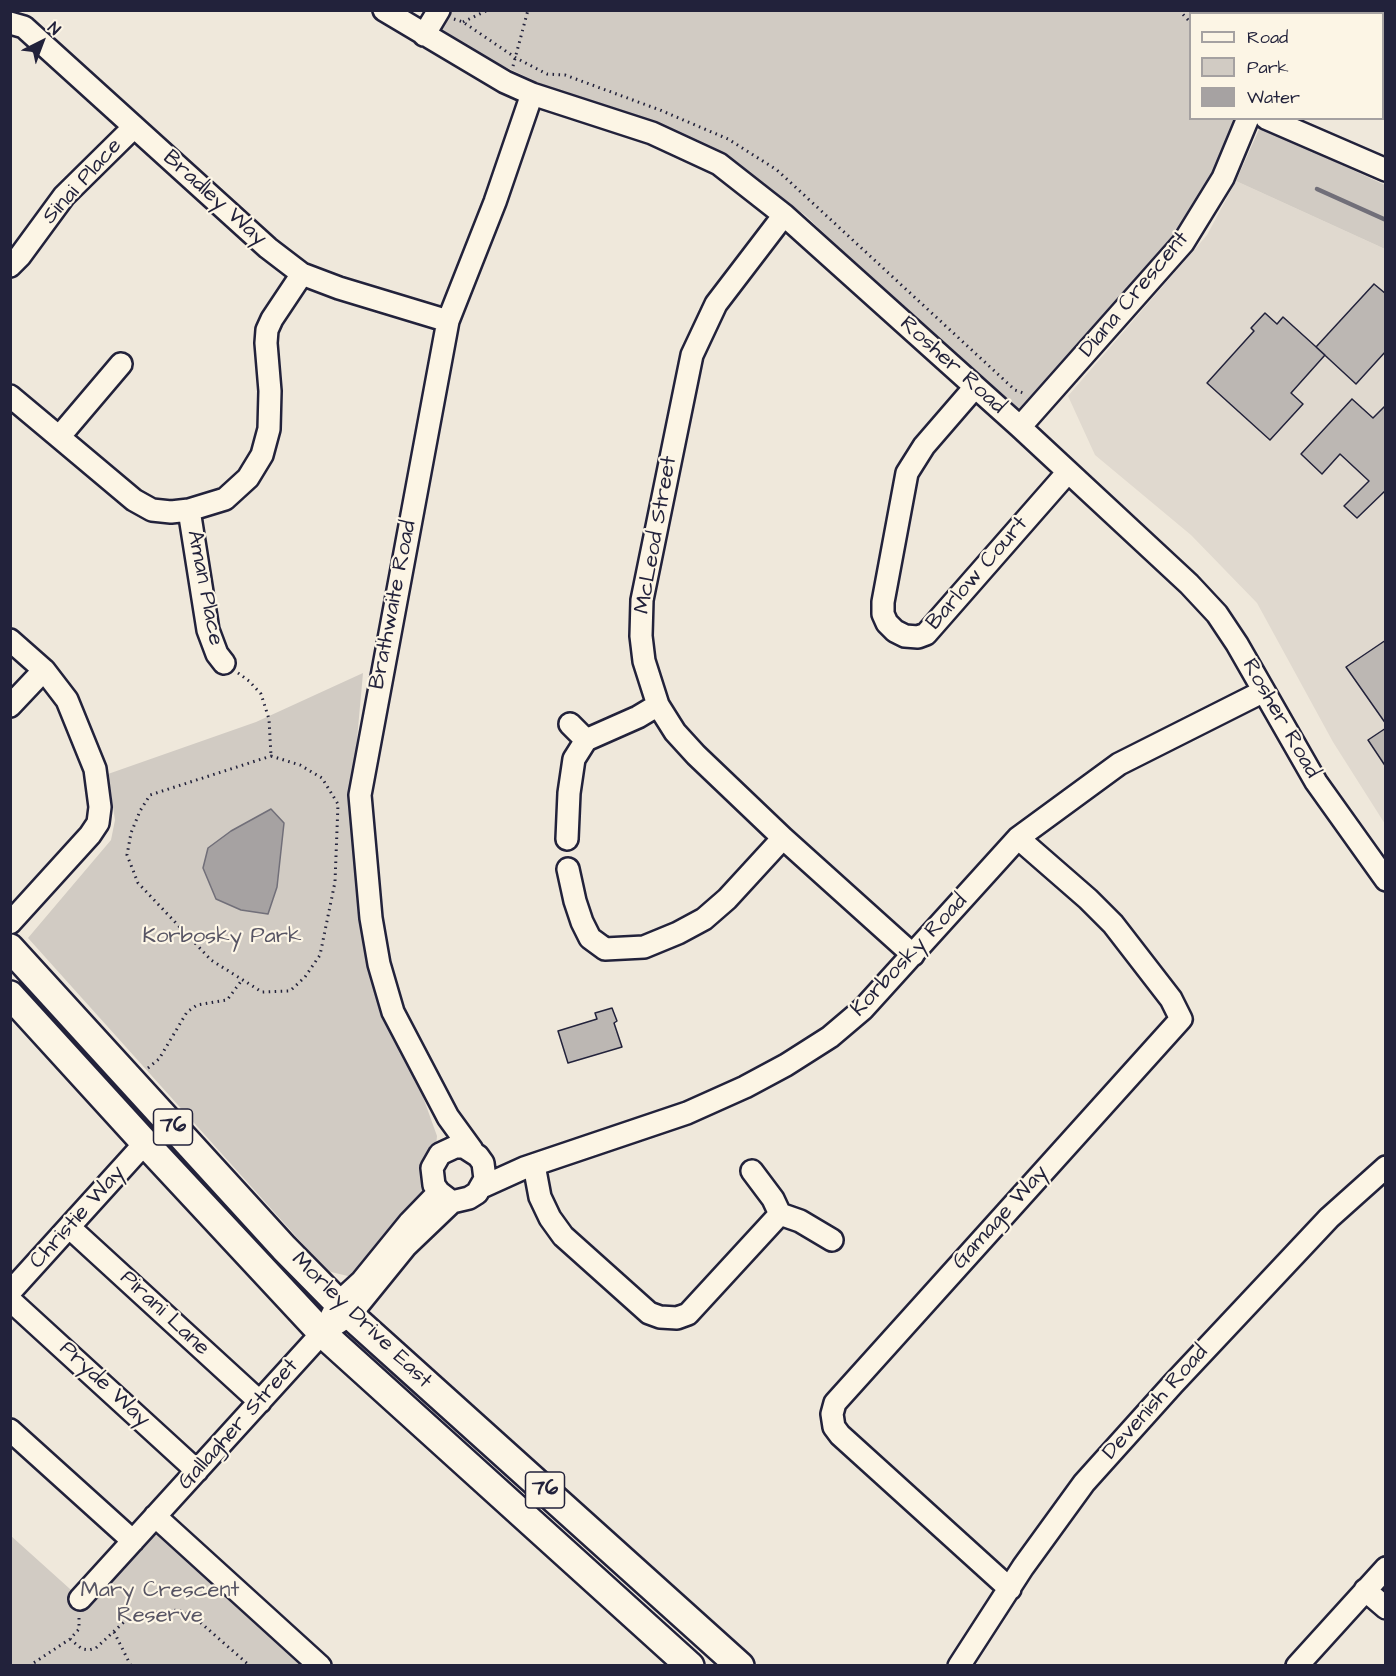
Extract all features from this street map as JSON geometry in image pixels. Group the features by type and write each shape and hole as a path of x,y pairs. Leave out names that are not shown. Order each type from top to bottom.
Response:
{"main road":[{"name":"Morley Drive East","path":"10,948 276,1239 344,1309 740,1665"},
{"name":"Morley Drive East","path":"10,994 322,1334 690,1665"}],"street":[{"name":"Rosher Road","path":"384,10 506,82 532,94 652,133 719,164 784,215 1020,427 1203,599 1238,644 1316,782 1386,880"},
{"path":"424,35 439,10"},
{"name":"Bradley Way","path":"10,23 24,27 268,248 302,274 339,288 448,321"},
{"name":"Brathwaite Road","path":"475,1153 448,1117 393,1012 371,918 360,795 448,321 495,202 532,94"},
{"name":"Diana Crescent","path":"1020,427 1184,243 1223,178 1247,120"},
{"path":"1271,120 1386,170"},
{"name":"Sinai Place","path":"10,266 20,256 64,196 134,127"},
{"name":"McLeod Street","path":"784,215 716,304 692,355 642,600 641,636 644,661 658,705 675,732 696,755 783,838 913,955"},
{"path":"11,396 134,500 152,510 171,512 189,510 225,499 248,478 262,455 269,429 267,330 302,274"},
{"path":"59,437 121,364"},
{"name":"Barlow Court","path":"975,387 924,446 907,473 883,602 886,623 905,636 918,637 926,634 1068,472"},
{"name":"Aman Place","path":"189,510 208,630 217,654 224,663"},
{"path":"10,640 44,670 67,700 95,769 100,807 98,823 90,835 10,923"},
{"path":"10,706 44,670"},
{"name":"Korbosky Road","path":"482,1187 529,1166 687,1113 745,1087 786,1065 830,1037 863,1009 1018,838 1119,764 1264,691"},
{"path":"567,839 569,793 574,759 586,741 658,705"},
{"path":"570,724 586,741"},
{"path":"568,869 575,901 590,938 605,949 644,947 704,919 727,899 783,838"},
{"name":"Gamage Way","path":"1010,1589 840,1435 834,1427 832,1414 835,1402 1181,1019 1171,999 1113,924 1018,838"},
{"name":"Brathwaite Road","path":"447,1149 448,1117"},
{"name":"Christie Way","path":"10,1292 145,1143"},
{"path":"445,1197 434,1185 432,1168 435,1160 447,1149 464,1147 475,1153 529,1166 540,1197 562,1236 649,1313 660,1317 677,1317 688,1314 780,1214"},
{"path":"322,1334 344,1309 362,1281 410,1222 445,1197 470,1198 482,1187 485,1171 475,1153"},
{"name":"Devenish Road","path":"959,1665 1023,1567 1084,1483 1173,1384 1329,1218 1386,1167"},
{"path":"752,1171 773,1199 780,1214 800,1221 832,1240"},
{"name":"Pirani Lane","path":"69,1227 260,1402"},
{"name":"Pryde Way","path":"10,1300 197,1471"},
{"name":"Gallagher Street","path":"80,1599 322,1334"},
{"path":"10,1430 133,1541"},
{"path":"155,1516 320,1665"},
{"path":"1297,1665 1386,1568"},
{"path":"1365,1590 1386,1608"}],"path":[{"path":"463,22 488,10"},
{"path":"506,82 516,58 528,10"},
{"path":"224,663 249,681 261,694 269,719 271,756"},
{"path":"271,756 300,765 322,778 338,804 335,882 320,955 305,978 290,991 262,992 211,960 138,883 128,855 131,833 150,795 271,756"},
{"path":"146,1070 159,1059 187,1012 197,1005 227,1000 243,980"},
{"path":"29,1665 70,1639 79,1629 80,1599"},
{"path":"70,1639 89,1650 96,1648 124,1622 141,1615 178,1610 193,1616 250,1665"},
{"path":"113,1632 131,1665"}],"shaded area":[{"path":"1236,181 1385,249 1385,824 1333,742 1257,603 1191,535 1095,455 1068,396 1207,235"}],"green space":[{"path":"451,10 1288,11 1189,12 1189,120 1248,120 1223,178 1024,424 805,215 723,158 546,86 433,33"},
{"path":"1260,127 1385,185 1385,249 1236,181"},
{"name":"Korbosky Park","path":"363,673 352,795 371,952 437,1136 431,1197 352,1277 327,1271 28,938 111,840 115,820 108,774 256,722"},
{"name":"Mary Crescent Reserve","path":"155,1516 320,1665 11,1665 10,1535 80,1598"}],"water":[{"path":"271,809 284,823 277,887 268,914 241,910 216,899 203,868 208,848 231,831"}],"building":[{"path":"1374,284 1386,294 1386,351 1356,384 1316,347"},
{"path":"1265,313 1277,324 1283,317 1325,355 1291,393 1303,404 1270,440 1207,383 1254,331 1251,328"},
{"path":"1352,399 1373,418 1386,405 1386,490 1357,518 1344,506 1369,481 1340,454 1322,474 1301,454"},
{"path":"1386,640 1386,724 1346,667"},
{"path":"1386,728 1386,767 1368,740"},
{"path":"612,1008 622,1047 568,1063 558,1031 597,1019 595,1013"}],"waterway":[{"path":"1317,189 1386,220"}]}
